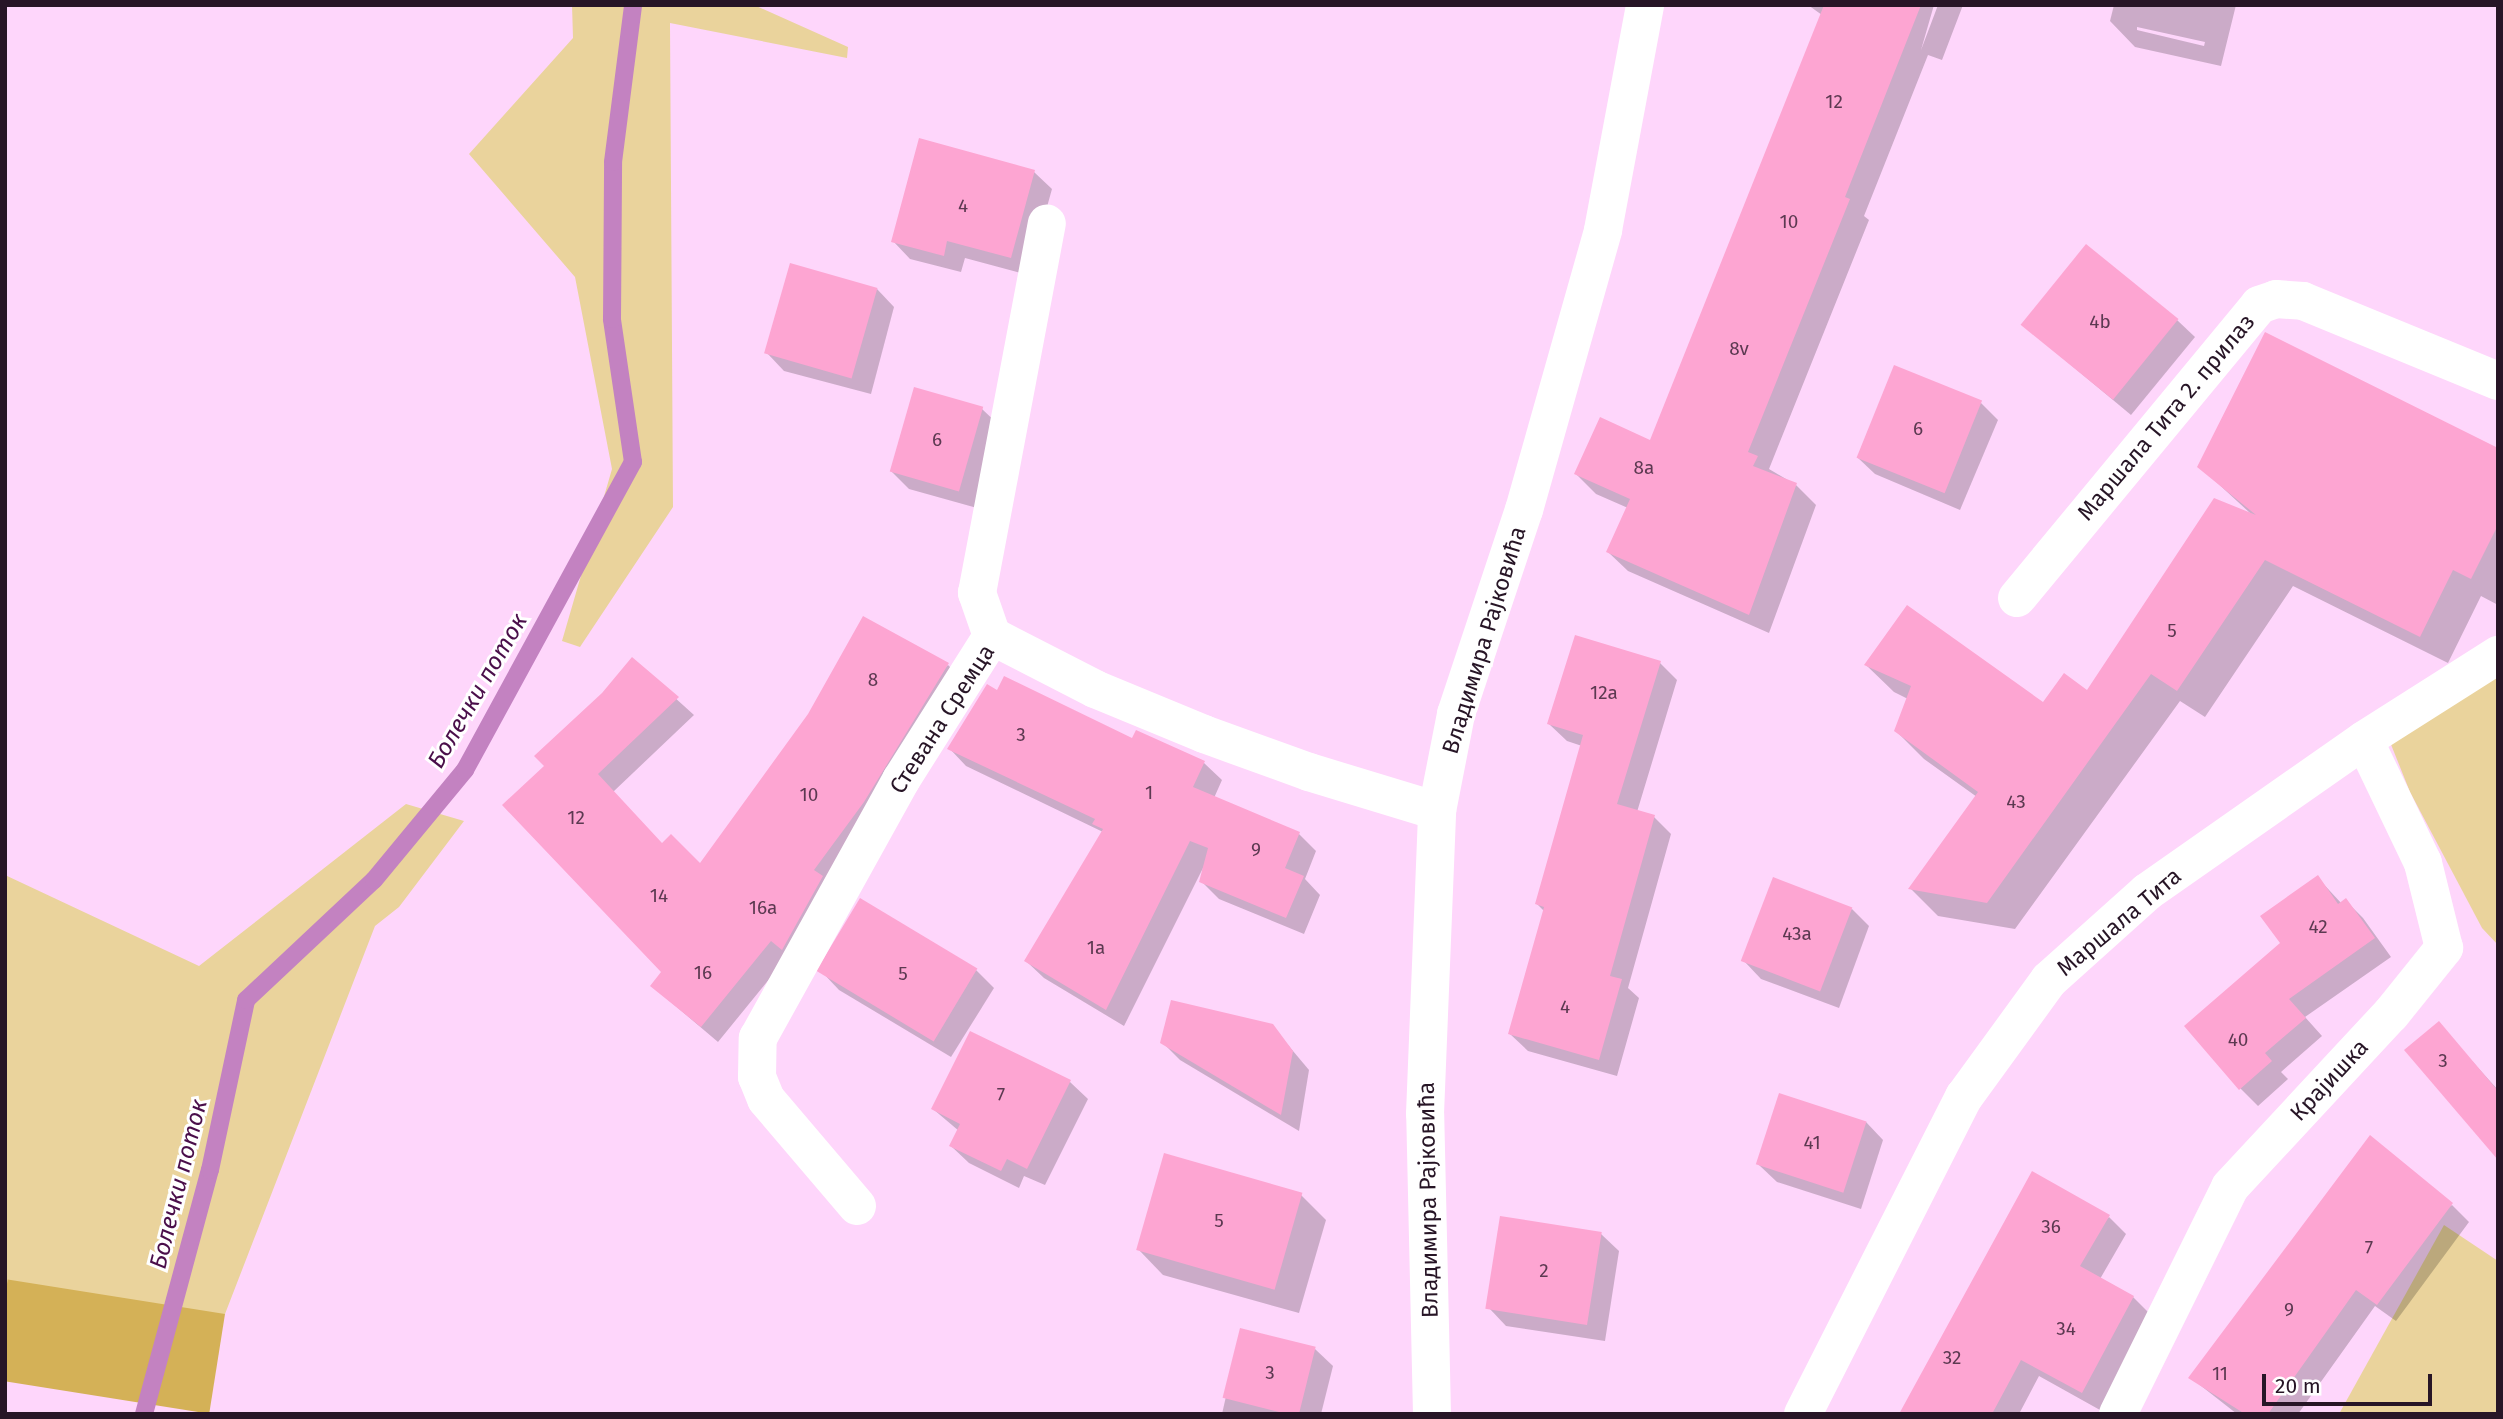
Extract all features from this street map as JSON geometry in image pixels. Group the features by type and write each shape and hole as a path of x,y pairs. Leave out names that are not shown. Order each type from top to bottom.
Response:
{"street":[{"name":"Владимира Рајковића","path":"1432,1414 1425,1114 1437,811 1456,714 1524,510 1603,230 1645,5"},
{"path":"992,636 976,593 1047,225"},
{"name":"Маршала Тита 2. прилаз","path":"2017,598 2259,305 2276,299 2303,301 2498,381"},
{"name":"Стевана Сремца","path":"857,1206 766,1099 757,1077 758,1038 901,780 992,636 1095,689 1204,734 1309,772 1437,811"},
{"name":"Маршала Тита","path":"1804,1414 1964,1097 2049,980 2147,892 2364,740 2498,654"},
{"name":"Крајишка","path":"2118,1414 2230,1187 2391,1014 2444,948 2423,863 2364,740"}],"shaded area":[{"path":"572,5 754,5 848,47 847,58 670,23 673,507 580,647 562,641 612,469 575,277 469,154 573,38"},
{"path":"2498,655 2498,945 2482,928 2410,792 2384,727"},
{"path":"406,804 464,821 399,907 375,926 225,1314 5,1317 5,875 199,966"},
{"path":"2444,1225 2498,1261 2498,1414 2339,1414"},
{"path":"8,1280 225,1314 209,1414 5,1381 5,1297"}],"building":[{"path":"1824,5 1921,5 1845,197 1850,199 1748,452 1758,456 1753,466 1797,483 1749,615 1606,552 1630,499 1574,474 1600,417 1650,440"},
{"path":"919,138 1035,170 1011,258 947,241 944,256 891,242"},
{"path":"2086,244 2178,319 2113,400 2021,325"},
{"path":"790,263 877,288 852,378 764,353"},
{"path":"2265,332 2498,448 2498,525 2471,579 2453,570 2420,637 2265,560 2177,691 2151,674 1987,903 1908,889 1978,792 1894,731 1911,686 1864,665 1907,605 2043,702 2064,673 2087,690 2214,498 2256,515 2197,467"},
{"path":"1894,365 1982,401 1945,493 1857,458"},
{"path":"914,387 983,407 959,491 890,472"},
{"path":"863,616 949,663 864,802 814,870 823,876 782,950 771,941 701,1027 650,986 661,972 502,805 544,766 534,756 602,693 632,657 679,697 598,774 662,843 671,834 700,863 808,714"},
{"path":"1575,635 1661,661 1617,804 1655,815 1610,976 1622,979 1599,1060 1508,1034 1544,907 1535,904 1583,735 1547,724"},
{"path":"1004,676 1132,738 1136,730 1205,761 1193,787 1300,832 1285,868 1304,876 1286,918 1199,882 1208,848 1190,841 1106,1010 1024,961 1103,829 1092,824 1095,819 947,749 987,684 997,690"},
{"path":"2318,875 2338,904 2346,898 2375,938 2289,999 2306,1018 2265,1053 2272,1061 2239,1090 2184,1026 2280,943 2260,916"},
{"path":"1773,877 1852,907 1820,991 1741,961"},
{"path":"860,898 977,969 934,1041 816,971"},
{"path":"1171,1000 1273,1024 1293,1051 1281,1115 1160,1043"},
{"path":"2439,1021 2498,1091 2498,1160 2404,1050"},
{"path":"970,1031 1071,1080 1027,1169 1007,1159 1001,1171 949,1146 960,1124 931,1109"},
{"path":"1779,1093 1866,1121 1843,1193 1756,1164"},
{"path":"2370,1135 2453,1203 2377,1305 2356,1290 2268,1414 2245,1414 2188,1378"},
{"path":"1164,1153 1302,1193 1275,1290 1136,1250"},
{"path":"2032,1171 2110,1215 2080,1266 2134,1296 2082,1393 2021,1360 1992,1414 1899,1414"},
{"path":"1500,1216 1602,1232 1587,1325 1485,1309"},
{"path":"1240,1328 1316,1347 1299,1414 1287,1414 1223,1398"}],"waterway":[{"name":"Болечки поток","path":"144,1414 210,1170 246,1000 374,880 465,770 633,462 612,319 613,162 633,5"}]}
